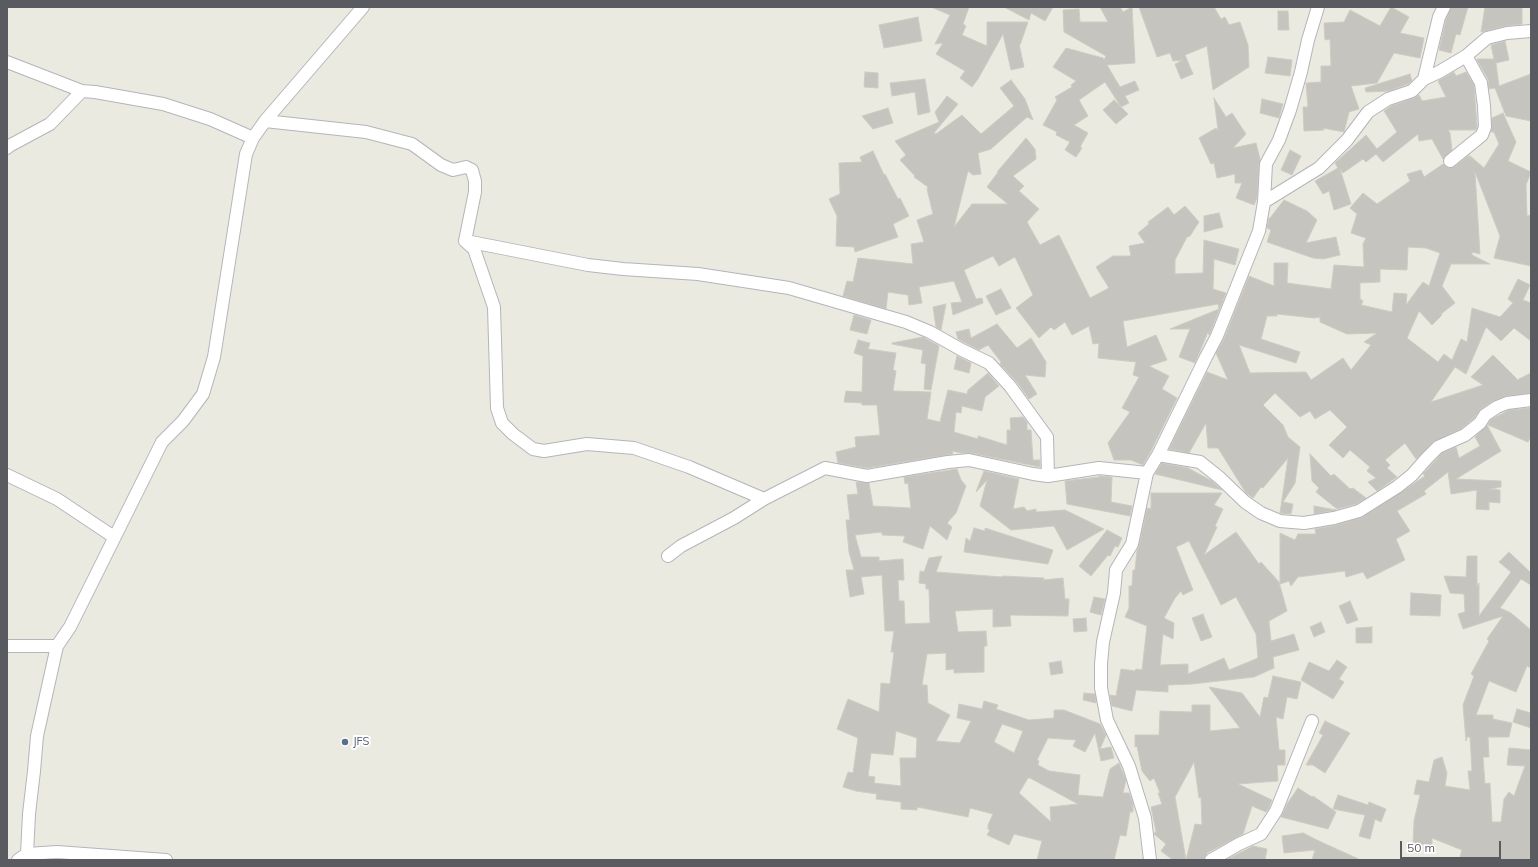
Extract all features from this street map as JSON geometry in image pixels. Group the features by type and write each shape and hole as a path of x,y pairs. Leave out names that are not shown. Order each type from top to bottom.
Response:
{"street":[{"path":"166,860 56,852 22,857 29,814 37,736 57,646 70,626 162,442 183,421 203,394 214,357 246,154 253,138 265,121 363,7"},
{"path":"1150,860 1145,818 1129,766 1107,720 1101,688 1103,642 1114,592 1116,570 1132,544 1147,473 1158,455 1217,336 1259,231 1264,202 1266,164 1279,140 1290,110 1318,7"},
{"path":"1424,79 1439,17 1444,7"},
{"path":"1264,202 1319,168 1347,140 1357,124 1368,112 1388,99 1412,91 1424,79 1466,56 1487,38 1507,33 1531,31"},
{"path":"1450,161 1482,135 1485,127 1481,83 1466,56"},
{"path":"7,62 82,91 163,104 210,119 253,138"},
{"path":"7,148 50,124 82,91"},
{"path":"265,121 366,132 412,144 441,165 453,170 466,167 472,170 475,181 475,192 465,241"},
{"path":"465,241 588,265 698,274 789,288 906,322 930,332 989,363 1010,386 1047,437 1048,476"},
{"path":"465,241 474,249 494,308 497,408 502,422 513,434 532,449 544,451 587,444 634,448 689,467 764,499"},
{"path":"1158,455 1200,462 1220,478 1245,502 1261,513 1280,522 1304,523 1334,518 1359,511 1412,476 1438,447 1465,436 1480,423 1486,415 1497,407 1507,403 1531,400"},
{"path":"668,556 681,546 734,518 764,499 825,468 867,476 948,462 970,460 1048,476 1099,468 1147,473"},
{"path":"7,475 56,499 114,537"},
{"path":"7,646 57,646"},
{"path":"1211,860 1229,849 1261,834 1276,811 1312,721"}],"building":[{"path":"931,7 969,7 963,24 966,26 962,35 987,46 987,22 1028,22 1020,45 1019,44 1024,67 1011,70 1003,34 972,87 960,78 965,71 936,54 943,43 935,44 950,15"},
{"path":"1004,7 1053,7 1045,21 1031,13 1029,20"},
{"path":"1100,7 1120,7 1123,12 1132,7 1135,63 1107,65 1120,87 1135,81 1139,90 1125,96 1129,103 1121,107 1105,82 1079,100 1088,116 1074,125 1088,133 1080,147 1082,148 1076,157 1065,150 1070,142 1056,135 1057,132 1043,125 1057,100 1055,97 1072,87 1071,85 1076,81 1053,67 1066,48 1103,58 1104,60 1106,56 1064,32 1063,10 1079,9 1080,22 1108,22"},
{"path":"1139,7 1214,7 1221,19 1225,17 1229,25 1240,22 1248,45 1249,67 1213,90 1207,46 1185,55 1193,74 1181,79 1175,64 1183,60 1173,61 1170,53 1157,57"},
{"path":"1391,7 1409,17 1400,33 1424,38 1420,58 1394,53 1377,83 1351,86 1359,109 1349,112 1344,132 1323,128 1324,130 1304,131 1303,107 1308,107 1306,83 1321,82 1321,66 1331,66 1330,39 1325,40 1324,23 1344,22 1350,10 1380,26"},
{"path":"1451,7 1468,7 1460,35 1456,34 1451,53 1439,50 1446,20"},
{"path":"1485,7 1522,7 1522,24 1505,26 1481,32"},
{"path":"1278,11 1288,11 1289,30 1278,30"},
{"path":"918,17 922,41 884,48 879,25"},
{"path":"1505,41 1509,60 1496,63 1499,86 1531,74 1531,121 1506,116 1495,88 1489,89 1488,79 1477,60 1494,59 1491,45"},
{"path":"1268,57 1292,60 1290,76 1265,73"},
{"path":"865,72 878,73 878,88 864,87"},
{"path":"1454,72 1456,76 1466,72 1474,85 1476,130 1448,130 1450,133 1452,150 1443,159 1432,139 1419,141 1418,134 1383,162 1376,154 1366,162 1363,159 1343,173 1340,169 1351,204 1334,210 1329,191 1323,194 1315,181 1338,168 1335,163 1366,135 1377,149 1397,132 1384,111 1391,106 1419,95 1422,101 1446,97 1438,81"},
{"path":"1410,74 1412,81 1408,84 1389,91 1366,92 1365,88"},
{"path":"925,79 930,112 918,115 915,92 892,96 890,83"},
{"path":"1011,80 1025,99 1033,120 1027,117 991,149 978,153 981,174 973,175 968,171 954,227 972,204 1008,204 987,187 999,171 997,172 1026,138 1035,149 1036,159 1013,176 1024,186 1019,191 1039,209 1027,222 1040,245 1059,235 1090,298 1109,288 1096,267 1113,256 1131,256 1129,246 1145,243 1138,233 1149,224 1148,222 1168,207 1174,215 1185,206 1199,222 1190,236 1187,237 1175,260 1175,274 1203,273 1204,240 1239,249 1235,265 1214,259 1213,289 1226,293 1210,333 1209,335 1208,332 1195,363 1179,357 1190,329 1170,329 1219,309 1218,304 1123,321 1127,347 1156,335 1167,360 1149,366 1169,376 1162,389 1177,398 1143,465 1131,460 1114,460 1108,443 1130,412 1122,408 1139,377 1133,375 1136,362 1098,358 1099,343 1093,344 1089,326 1072,335 1065,322 1054,330 1051,327 1039,338 1016,308 1033,295 1015,257 999,266 993,256 964,270 976,299 982,298 983,303 953,315 951,303 962,302 954,281 919,287 922,303 909,305 908,295 888,292 886,309 843,296 847,281 853,282 858,258 913,264 911,244 924,242 917,220 933,214 927,189 928,187 914,177 915,176 900,160 906,155 895,141 939,122 935,112 947,96 958,104 934,133 936,134 962,115 981,134 1014,106 1000,88"},
{"path":"1214,98 1226,117 1232,113 1246,134 1233,148 1256,143 1260,159 1257,198 1254,205 1236,198 1242,183 1235,183 1235,174 1217,178 1214,163 1211,164 1199,138 1216,128 1218,130"},
{"path":"1262,99 1283,104 1279,118 1260,113"},
{"path":"1114,100 1128,114 1116,124 1103,110"},
{"path":"888,108 893,123 873,129 862,116"},
{"path":"1503,113 1516,142 1508,161 1531,172 1526,185 1527,216 1531,215 1531,266 1494,258 1500,236 1475,172 1480,254 1472,252 1472,255 1490,264 1451,264 1442,286 1455,303 1441,314 1442,315 1432,325 1419,311 1407,338 1438,362 1444,354 1452,360 1461,339 1467,342 1472,308 1500,317 1513,303 1508,299 1518,279 1530,285 1523,300 1531,303 1531,341 1514,328 1501,341 1486,327 1466,374 1455,367 1431,402 1483,385 1471,377 1493,355 1517,380 1531,373 1531,393 1506,396 1493,401 1481,409 1474,418 1461,429 1433,442 1416,459 1405,443 1385,460 1390,465 1387,468 1397,477 1377,491 1368,482 1376,478 1367,471 1370,467 1350,450 1343,458 1329,445 1347,427 1330,410 1315,419 1310,411 1300,417 1275,393 1263,405 1283,425 1288,437 1300,447 1295,483 1283,502 1293,504 1291,514 1280,513 1288,458 1263,488 1261,487 1253,498 1246,493 1218,448 1208,448 1206,423 1189,453 1169,449 1207,372 1228,380 1216,353 1224,339 1249,276 1274,286 1274,263 1288,263 1287,283 1331,289 1334,265 1364,267 1363,244 1366,238 1351,233 1357,214 1350,208 1363,193 1377,204 1410,181 1407,174 1421,170 1424,177 1443,164 1448,168 1454,167 1468,156 1470,159 1469,155 1484,168 1499,144 1494,132 1491,132 1492,118","holes":["1408,247 1426,248 1440,253 1429,286 1423,282 1406,305 1407,294 1394,293 1392,312 1361,305 1363,301 1360,299 1360,283 1380,282 1380,269 1407,270","1277,314 1314,318 1320,317 1320,322 1347,334 1377,333 1364,342 1371,345 1351,370 1343,358 1311,380 1306,372 1250,373 1239,345 1296,363 1300,352 1261,339 1267,316 1277,316"]},
{"path":"1290,150 1301,156 1292,175 1281,170"},
{"path":"873,151 884,175 885,174 898,199 900,198 909,216 893,224 898,237 855,252 854,247 836,246 837,216 829,199 840,194 839,163 862,162 860,157"},
{"path":"1284,200 1307,211 1317,220 1306,243 1336,237 1340,255 1323,259 1313,258 1267,242 1271,230 1267,228 1269,218"},
{"path":"1219,213 1223,227 1204,232 1204,216"},
{"path":"1001,289 1011,308 996,315 986,296"},
{"path":"946,304 941,330 936,327 933,307"},
{"path":"854,315 871,320 867,334 850,330"},
{"path":"997,324 1017,348 1031,338 1046,362 1045,377 1025,375 1037,394 1029,399 1016,381 1000,364 1001,362 988,345 979,350 958,339 956,332 969,329 971,338"},
{"path":"923,337 939,346 931,390 924,389 926,364 921,363 923,350 892,344"},
{"path":"858,340 870,343 868,349 896,353 893,370 896,371 893,391 931,392 927,419 940,422 948,390 967,394 968,390 988,373 999,386 985,397 982,411 962,406 961,413 956,412 954,432 978,439 978,436 1007,445 1007,430 1011,430 1010,418 1023,417 1027,422 1027,430 1031,430 1033,460 1040,460 1040,467 971,453 952,451 953,454 867,468 838,463 836,452 856,447 855,437 880,435 877,405 862,405 862,403 844,402 846,391 862,392 863,356 854,353"},
{"path":"957,356 971,363 969,373 954,369"},
{"path":"1531,408 1531,436 1528,442 1488,425 1490,420 1509,410"},
{"path":"1487,425 1501,451 1456,479 1501,481 1501,487 1490,489 1500,490 1500,503 1489,502 1489,510 1476,509 1477,490 1451,494 1448,472 1424,491 1426,494 1397,511 1410,531 1396,539 1405,560 1367,579 1363,572 1346,577 1345,571 1298,577 1291,586 1289,581 1280,584 1280,533 1295,540 1298,534 1316,534 1315,529 1336,525 1363,517 1425,476 1423,474 1442,453 1456,447 1459,458 1480,446 1475,437"},
{"path":"1310,454 1331,476 1334,474 1350,489 1353,488 1366,498 1356,504 1337,509 1316,492 1319,488 1312,481"},
{"path":"1162,463 1188,468 1212,481 1222,490 1155,474"},
{"path":"957,469 961,480 966,486 956,513 947,523 952,527 947,540 930,526 923,549 903,542 905,536 882,535 882,532 855,535 861,557 879,557 879,561 903,559 904,580 898,580 899,601 904,601 905,624 930,623 929,589 926,589 926,584 919,583 920,571 924,572 929,558 942,556 936,572 1002,577 1044,578 1043,580 1063,578 1065,599 1069,599 1068,616 1010,615 1011,626 993,627 993,609 955,611 958,632 986,631 987,646 984,646 984,672 954,673 954,669 946,670 946,653 927,654 922,685 927,685 928,703 950,715 936,741 960,743 971,721 957,718 959,704 982,709 984,701 998,705 996,709 1029,720 1054,718 1054,710 1064,710 1100,724 1106,735 1100,749 1111,747 1114,758 1101,761 1095,733 1085,752 1073,746 1076,740 1048,738 1037,760 1039,761 1038,765 1049,771 1080,775 1078,795 1103,797 1110,769 1119,763 1126,780 1123,793 1129,793 1133,803 1133,812 1130,812 1126,836 1120,835 1114,860 1037,860 1042,841 1014,834 1009,845 987,835 990,830 988,829 988,825 993,814 970,808 968,817 917,807 917,810 901,809 901,802 876,799 877,794 856,791 843,787 848,772 853,773 858,738 837,729 848,699 879,712 881,683 890,684 894,652 891,652 894,631 885,631 882,575 861,577 864,594 850,597 846,570 854,570 849,552 846,520 850,520 847,495 858,494 856,482 869,483 873,506 911,508 908,483 905,484 904,477","holes":["1002,724 1023,731 1014,753 994,742","896,731 917,738 916,758 900,758 901,786 874,783 875,777 868,776 871,753 893,755","1028,778 1030,778 1078,804 1050,807 1051,822 1019,793"]},
{"path":"984,471 1019,479 1013,509 1024,507 1027,511 1036,509 1036,512 1065,510 1104,529 1067,550 1054,526 1011,530 980,506 987,480 976,492"},
{"path":"1099,476 1112,477 1111,502 1132,506 1130,516 1067,504 1065,481"},
{"path":"1151,493 1222,493 1214,505 1223,509 1215,526 1217,527 1204,555 1236,532 1259,564 1261,562 1279,582 1287,611 1269,621 1271,641 1294,634 1299,650 1273,657 1274,668 1254,677 1192,684 1168,685 1168,692 1136,690 1132,711 1112,706 1110,695 1116,696 1121,669 1135,671 1136,669 1142,670 1147,626 1125,617 1129,608 1129,586 1132,586 1133,570 1135,570 1137,551 1147,508 1151,509","holes":["1189,541 1221,605 1236,597 1256,634 1258,658 1229,670 1224,658 1188,674 1188,664 1160,665 1163,634 1173,639 1174,623 1164,618 1175,598 1181,591 1183,595 1193,590 1176,547"]},
{"path":"1314,506 1336,510 1314,514"},
{"path":"974,528 985,531 985,528 1053,550 1048,564 964,552 966,538 970,541"},
{"path":"1107,530 1122,538 1118,547 1115,546 1110,556 1108,555 1091,576 1079,566"},
{"path":"1509,552 1531,573 1531,585 1521,579 1500,608 1511,613 1531,630 1531,668 1527,666 1516,692 1489,681 1476,715 1493,715 1493,719 1512,723 1509,737 1488,737 1489,757 1483,757 1485,784 1490,783 1492,822 1501,822 1504,799 1509,792 1514,796 1525,766 1507,765 1509,748 1531,750 1531,860 1459,860 1462,850 1432,838 1432,845 1413,844 1414,821 1420,795 1414,794 1417,780 1429,782 1434,760 1442,757 1447,773 1445,786 1470,790 1468,771 1472,771 1470,737 1467,737 1466,741 1463,705 1474,676 1471,674 1489,641 1487,639 1503,616 1463,629 1458,614 1465,612 1464,594 1450,593 1444,576 1466,577 1467,556 1477,556 1479,616 1511,572 1499,562"},
{"path":"1411,593 1441,595 1440,616 1410,615"},
{"path":"1094,597 1105,599 1101,615 1090,612"},
{"path":"1350,601 1358,620 1347,624 1339,606"},
{"path":"1203,614 1212,637 1201,641 1192,618"},
{"path":"1086,618 1087,631 1074,632 1073,619"},
{"path":"1321,622 1325,632 1314,637 1310,627"},
{"path":"1372,627 1372,643 1356,643 1356,628"},
{"path":"1337,660 1347,667 1339,679 1344,682 1333,699 1301,680 1309,662 1329,671"},
{"path":"1061,661 1063,673 1051,675 1049,663"},
{"path":"1273,676 1301,682 1297,699 1287,697 1283,719 1276,717 1279,750 1285,750 1285,765 1277,765 1278,781 1238,784 1272,800 1269,808 1266,812 1252,806 1243,834 1207,853 1204,860 1173,860 1161,851 1166,844 1154,834 1156,831 1151,807 1162,804 1158,793 1160,793 1154,778 1150,781 1142,771 1137,746 1135,747 1135,735 1159,735 1160,711 1192,712 1192,705 1210,705 1210,731 1240,728 1209,687 1242,693 1260,717 1264,697 1268,698","holes":["1194,762 1199,798 1201,797 1202,825 1195,824 1186,860 1175,797"]},
{"path":"1084,693 1095,694 1096,703 1083,700"},
{"path":"1517,709 1531,713 1531,728 1513,722"},
{"path":"1325,721 1350,733 1325,773 1313,765 1306,765 1323,735 1319,733"},
{"path":"1298,788 1312,797 1313,796 1336,812 1328,829 1281,817 1287,804"},
{"path":"1338,795 1368,805 1369,802 1386,809 1381,822 1375,819 1370,839 1359,836 1365,815 1333,809"},
{"path":"1303,833 1361,860 1312,860 1315,850 1284,853 1282,836"},
{"path":"1253,846 1267,849 1265,860 1226,860"}],"place":[{"name":"JFS","path":"345,742"}]}
